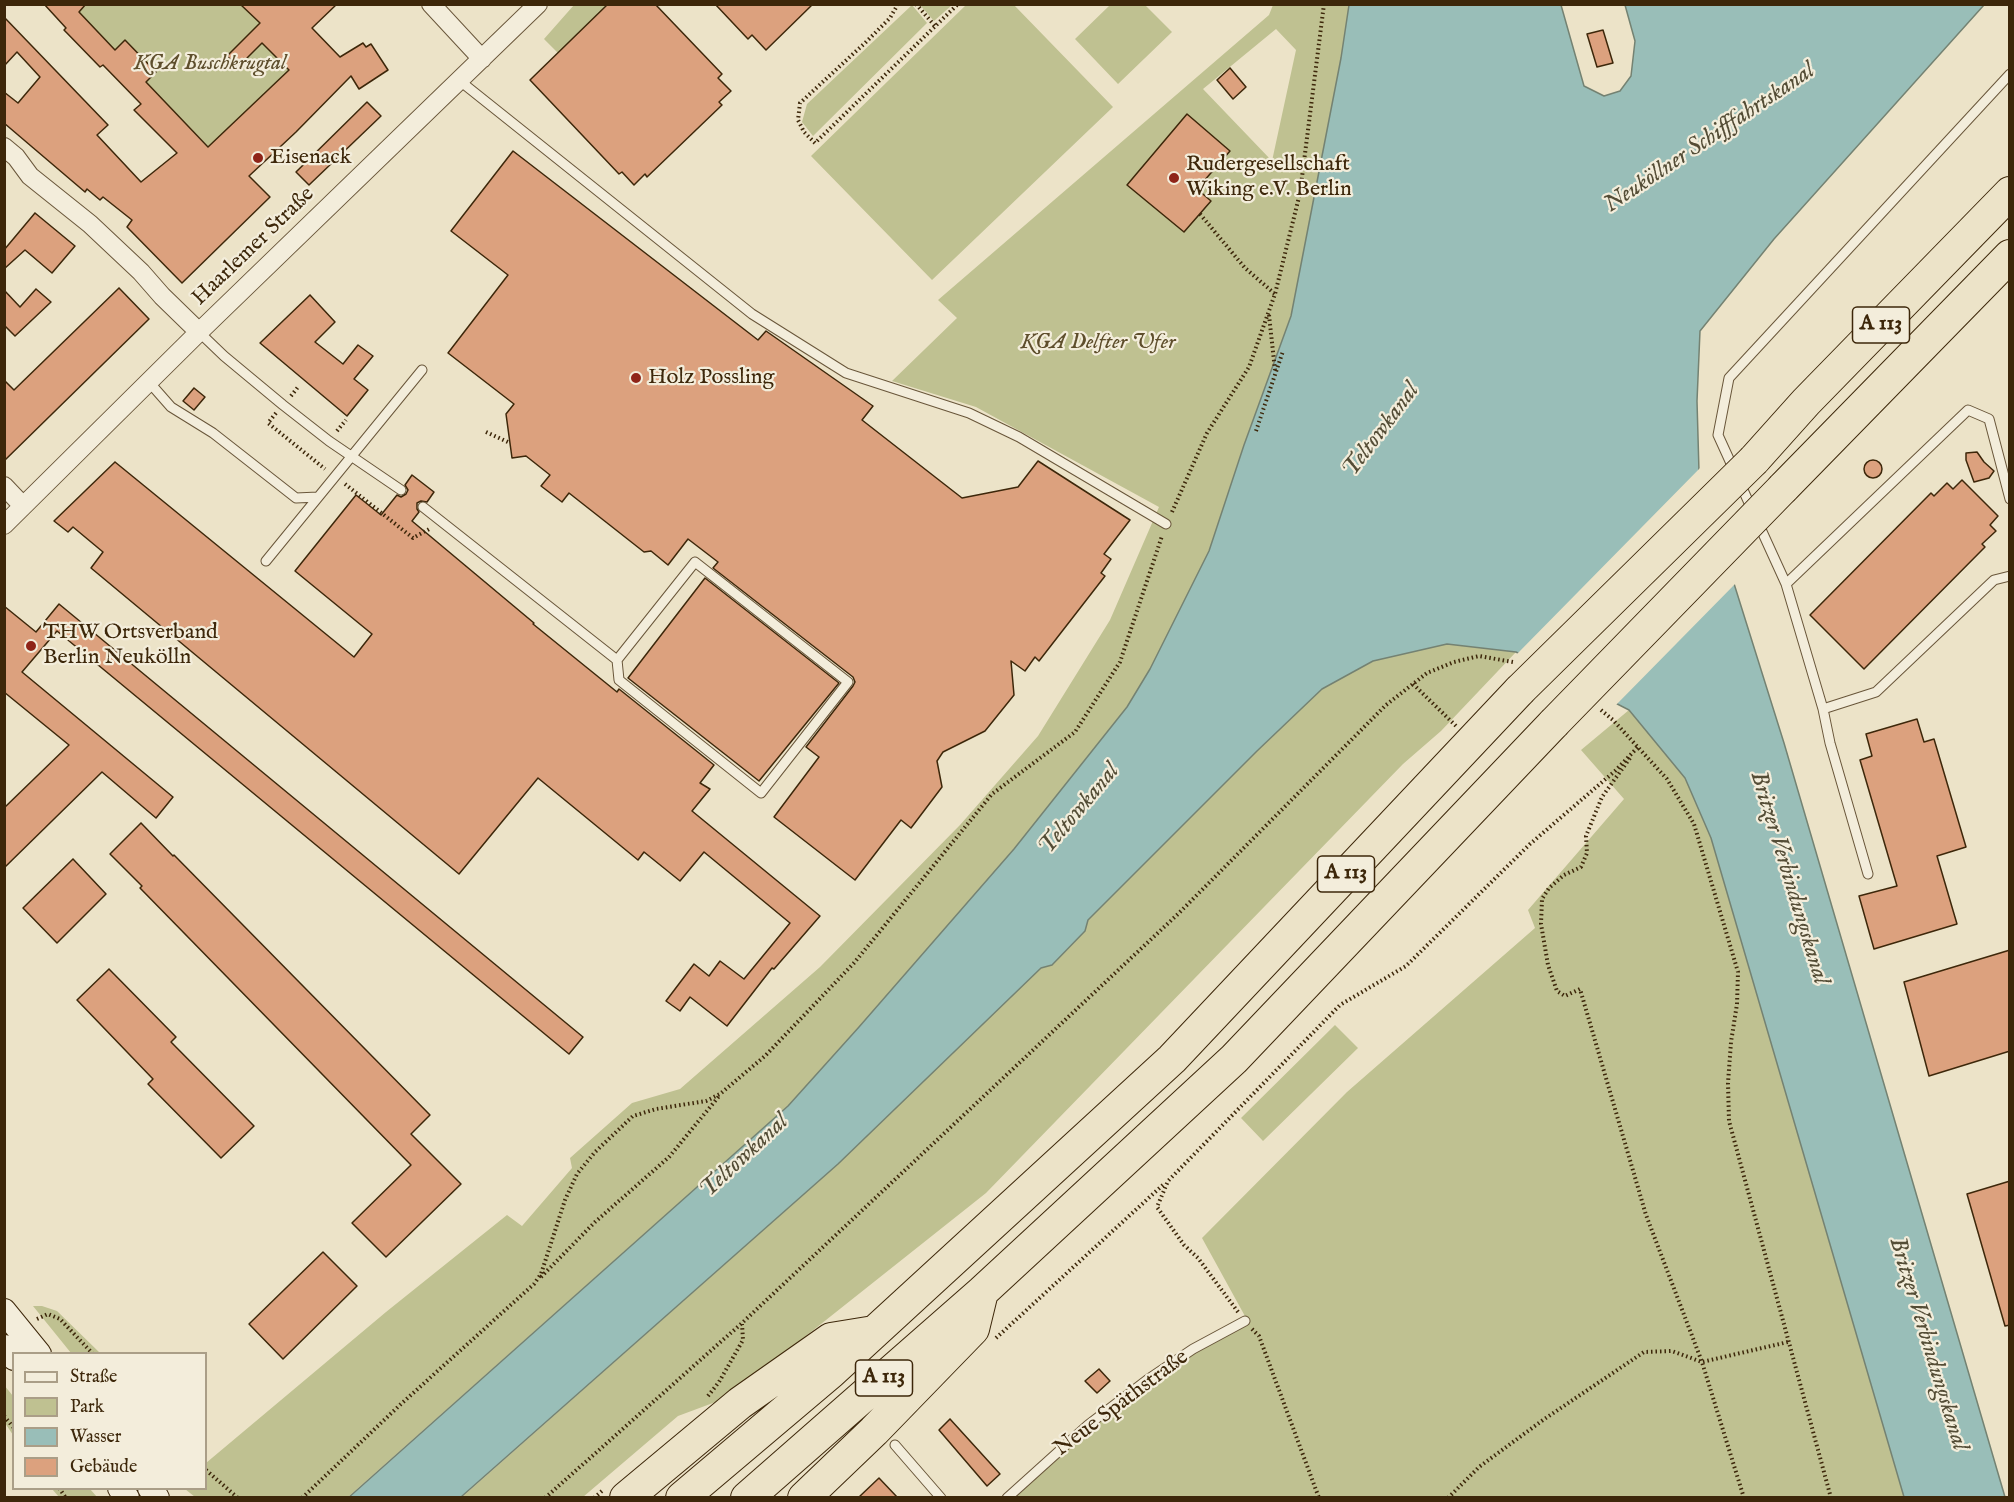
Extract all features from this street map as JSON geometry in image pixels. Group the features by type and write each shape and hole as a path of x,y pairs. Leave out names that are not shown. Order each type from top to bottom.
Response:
{"highway":[{"name":"A 113","path":"682,1497 831,1372 1172,1059 1521,679 1754,460 1806,402 2010,193"},
{"name":"A 113","path":"747,1497 982,1292 1234,1059 1485,794 2010,256"},
{"path":"804,1497 874,1431 973,1329 982,1292"},
{"path":"614,1494 831,1339 874,1332"}],"main road":[{"path":"4,1311 38,1352"}],"street":[{"path":"431,4 483,59"},
{"name":"Haarlemer Straße","path":"4,525 199,332 538,4"},
{"path":"4,147 16,157 30,176 90,224 141,272 162,297 199,332"},
{"path":"4,166 30,176"},
{"path":"4,486 23,507"}],"lane":[{"path":"1868,874 1786,584 1718,435 1729,378 2010,74"},
{"path":"460,81 752,314 827,362 846,373 969,413 1019,436 1166,524"},
{"path":"199,332 283,405 352,457 401,490"},
{"path":"266,561 422,370"},
{"path":"149,382 171,407 213,433 296,498 318,498"},
{"path":"1786,584 1968,410 1989,419 2010,499"},
{"path":"423,507 617,660 619,680 761,793 848,682 695,562 617,660"},
{"path":"1823,710 1876,692 1994,580 2010,576"},
{"name":"Neue Späthstraße","path":"1007,1497 1088,1425 1147,1380 1193,1350 1245,1321"},
{"path":"895,1445 941,1497"}],"path":[{"path":"898,4 890,18 800,103 798,120 804,132 814,143 958,4"},
{"path":"916,4 935,26"},
{"path":"302,1497 534,1284 596,1222 669,1157 720,1094 765,1056 854,963 992,794 1075,732 1092,708 1120,662 1166,524 1207,433 1249,367 1275,294 1300,193 1324,4"},
{"path":"1200,214 1245,268 1275,294"},
{"path":"1269,312 1275,374"},
{"path":"1256,431 1283,351"},
{"path":"268,423 413,538 441,522"},
{"path":"486,432 510,443"},
{"path":"544,1497 742,1323 1178,914 1386,705 1427,673 1454,662 1479,656 1513,662 1521,679"},
{"path":"1413,684 1456,727"},
{"path":"1599,709 1613,720 1668,779 1694,824 1738,972 1737,1004 1728,1073 1729,1121 1831,1497"},
{"path":"995,1339 1167,1181 1340,1005 1406,966 1530,844 1615,771 1638,747"},
{"path":"1638,747 1602,797 1586,836 1587,853 1581,867 1564,875 1542,899 1541,924 1548,965 1557,991 1565,996 1580,989 1646,1215 1702,1362 1744,1497"},
{"path":"534,1284 541,1274 565,1200 587,1160 633,1116 656,1109 706,1101 720,1094"},
{"path":"1167,1181 1157,1208 1184,1245 1198,1258 1259,1336 1319,1497"},
{"path":"34,1321 48,1314 60,1319 92,1352"},
{"path":"699,1404 719,1382 736,1354 743,1340 742,1323"},
{"path":"1448,1497 1479,1467 1644,1352 1672,1352 1702,1362 1788,1342"},
{"path":"207,1471 238,1497"},
{"path":"594,1497 614,1494"}],"green space":[{"name":"KGA Buschkrugtal","path":"71,5 258,5 306,54 209,147"},
{"path":"574,5 608,5 558,53 544,39"},
{"path":"912,5 927,23 813,136 802,122 807,104"},
{"path":"920,5 952,5 934,21"},
{"path":"966,5 1014,5 1113,107 932,280 811,156"},
{"path":"1110,5 1145,5 1172,32 1118,84 1075,39"},
{"name":"KGA Delfter Ufer","path":"1273,5 1349,5 1341,58 1291,316 1244,445 1209,551 1150,669 1127,707 1014,849 788,1106 348,1497 195,1497 186,1490 207,1490 207,1462 386,1312 507,1215 522,1226 572,1168 570,1158 632,1103 680,1089 820,967 960,825 1038,736 1110,620 1159,507 976,407 892,381 957,318 938,300 1269,15","holes":["1276,29 1296,50 1272,161 1203,89"]},
{"path":"1447,644 1516,652 1441,731 1403,764 986,1193 729,1397 678,1416 583,1497 461,1498 838,1164 1041,967 1052,965 1085,931 1088,920 1322,689 1373,661"},
{"path":"1629,710 1685,778 1711,838 1904,1497 1001,1498 1093,1420 1246,1318 1202,1238 1347,1092 1535,928 1528,910 1624,799 1581,750"},
{"path":"1335,1025 1358,1048 1263,1141 1241,1118"},
{"path":"33,1306 42,1306 57,1311 99,1352 70,1352"},
{"path":"4,1385 12,1395 12,1434 5,1423"},
{"path":"53,1490 91,1490 97,1497 59,1497"}],"water":[{"path":"1349,5 1561,5 1584,86 1604,96 1620,91 1631,76 1635,41 1625,5 1984,5 1774,239 1700,331 1697,401 1699,472 1784,743 2005,1497 1904,1497 1711,838 1685,778 1629,710 1516,652 1447,644 1373,661 1322,689 1088,920 1085,931 1052,965 1041,968 838,1164 461,1497 348,1498 788,1106 1014,849 1127,707 1150,669 1209,551 1244,445 1291,316 1341,58"}],"pier":[{"path":"1702,466 1737,582 1615,706 1516,655"}],"building":[{"path":"44,4 86,4 79,12 115,50 125,40 156,72 146,82 208,147 289,70 262,43 238,67 227,56 260,23 240,4 337,4 312,28 340,57 363,43 366,47 371,44 388,70 359,89 351,76 249,176 270,197 182,283 127,227 132,220 103,197 100,200 87,189 85,192 4,123 4,92 18,103 40,77 17,52 4,66 4,17 108,125 97,135 141,182 177,153 134,110 141,104 64,30 66,28"},
{"path":"608,4 655,4 722,74 718,78 731,91 719,102 722,105 647,177 645,174 634,185 622,172 619,174 530,80"},
{"path":"715,4 813,4 766,50 752,35 748,39"},
{"path":"1603,30 1613,63 1597,67 1587,34"},
{"path":"1230,68 1246,87 1233,99 1217,80"},
{"path":"367,102 381,116 309,185 296,172"},
{"path":"1187,114 1230,151 1197,189 1211,201 1184,232 1127,185"},
{"path":"513,151 758,340 766,331 873,406 862,420 962,498 1018,487 1038,461 1130,520 1104,554 1111,559 1101,573 1105,576 1039,661 1035,657 1025,671 1011,661 1014,695 985,731 943,752 937,761 942,787 911,828 901,820 855,880 774,817 819,757 806,747 853,686 855,682 853,677 713,568 718,562 688,539 668,565 651,551 644,552 569,493 562,502 541,486 550,475 526,456 512,458 506,414 514,404 448,353 508,275 451,231"},
{"path":"35,213 75,246 52,273 25,250 4,269 4,250"},
{"path":"119,288 149,319 4,461 4,380 14,390"},
{"path":"36,289 51,302 15,336 4,325 4,290 20,307"},
{"path":"310,295 335,322 315,342 343,364 358,345 373,356 354,379 368,390 347,416 260,343"},
{"path":"194,388 205,397 194,410 183,401"},
{"path":"1977,452 1994,471 1989,478 1974,482 1966,460 1966,453"},
{"path":"1873,460 1879,463 1882,469 1879,475 1873,478 1867,475 1864,469 1867,463"},
{"path":"115,462 354,657 372,634 295,571 356,495 381,515 397,495 401,497 406,494 408,490 405,485 412,475 434,492 427,502 417,503 419,512 412,521 617,692 619,689 714,765 700,783 710,789 692,811 820,916 774,969 772,968 727,1026 690,997 680,1011 666,1001 694,964 709,976 720,961 744,979 790,923 704,852 680,881 644,852 638,860 538,778 459,874 91,568 103,552 73,527 68,532 54,521"},
{"path":"1962,480 1998,516 1990,525 1996,531 1982,544 1985,547 1864,669 1810,615 1931,493 1934,496 1947,483 1953,489"},
{"path":"705,578 839,683 759,781 628,678"},
{"path":"59,604 583,1037 569,1054 57,631 22,672 173,797 156,818 102,772 4,868 4,808 69,745 4,692 4,606 36,632"},
{"path":"1917,719 1924,742 1934,739 1966,847 1937,856 1957,924 1874,949 1859,896 1897,886 1860,760 1872,756 1866,734"},
{"path":"141,823 430,1115 411,1134 461,1184 386,1257 352,1223 411,1165 140,888 142,886 110,854"},
{"path":"73,859 106,894 57,943 23,908"},
{"path":"2010,950 2010,1051 1929,1076 1904,982"},
{"path":"109,969 176,1037 171,1042 254,1126 221,1158 148,1084 153,1079 77,1000"},
{"path":"2010,1181 2010,1325 2005,1326 1967,1194"},
{"path":"323,1252 357,1286 283,1359 249,1324"},
{"path":"1099,1369 1110,1381 1097,1393 1085,1381"},
{"path":"950,1419 1000,1474 987,1486 939,1430"},
{"path":"879,1478 897,1497 859,1497"}],"place":[{"name":"Eisenack","path":"258,158"},
{"name":"Rudergesellschaft Wiking e.V. Berlin","path":"1174,178"},
{"name":"Holz Possling","path":"636,378"},
{"name":"THW Ortsverband Berlin Neukölln","path":"31,646"}],"water label":[{"name":"Neuköllner Schifffahrtskanal","path":"1710,139"},
{"name":"Teltowkanal","path":"1382,431"},
{"name":"Teltowkanal","path":"1080,810"},
{"name":"Britzer Verbindungskanal","path":"1788,878"},
{"name":"Teltowkanal","path":"745,1157"},
{"name":"Britzer Verbindungskanal","path":"1927,1344"}]}
